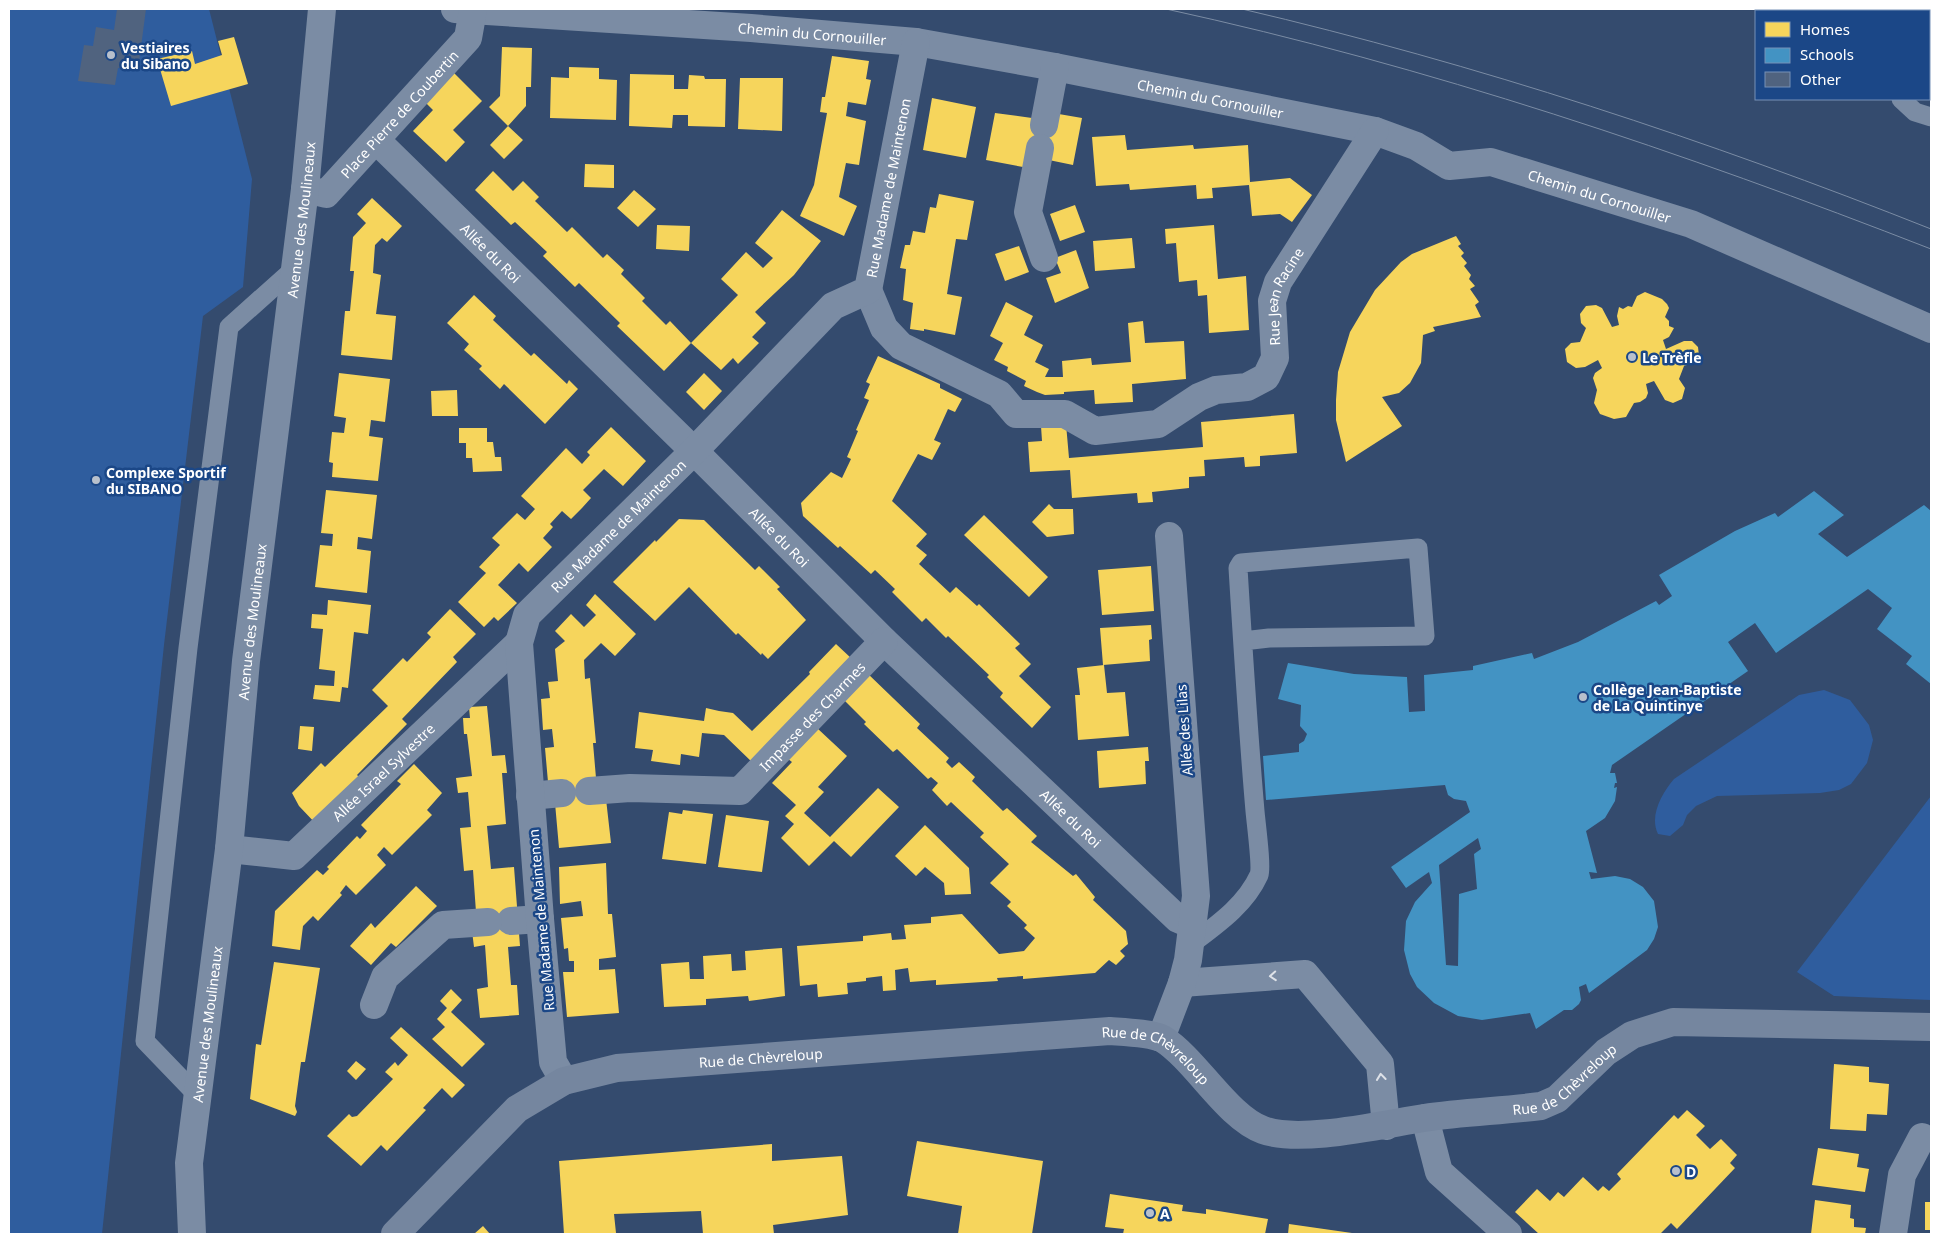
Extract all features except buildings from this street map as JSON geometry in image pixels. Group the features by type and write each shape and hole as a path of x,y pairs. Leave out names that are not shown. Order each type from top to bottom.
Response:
{"street":[{"name":"Avenue des Moulineaux","path":"192,1234 188,1163 229,849 246,661 305,189 322,9"},
{"name":"Place Pierre de Coubertin","path":"305,189 326,194 468,38 464,9"},
{"name":"Chemin du Cornouiller","path":"464,9 751,28 916,42 1055,67 1375,131 1416,146 1449,166 1491,162 1691,224 1931,329"},
{"name":"Rue Madame de Maintenon","path":"564,1081 553,1062 530,796 519,643 527,615 694,451 833,306 868,290 916,42"},
{"path":"1044,258 1028,212 1055,67"},
{"name":"Rue Jean Racine","path":"868,290 884,328 902,346 998,394 1016,414 1065,414 1095,431 1158,424 1199,397 1216,390 1247,387 1266,377 1275,358 1272,301 1278,282 1375,131"},
{"name":"Allée du Roi","path":"376,140 694,451 884,641 1178,919 1191,935"},
{"name":"Allée des Lilas","path":"1161,1038 1182,983 1196,896 1168,536"},
{"name":"Impasse des Charmes","path":"530,796 630,788 740,791 884,641"},
{"name":"Allée Israel Sylvestre","path":"229,849 294,856 519,643"},
{"path":"374,1005 385,977 443,925 540,919"},
{"path":"1182,983 1305,974 1380,1064 1386,1126"},
{"name":"Rue de Chèvreloup","path":"395,1234 517,1110 564,1081 617,1068 1110,1031 1161,1038 1180,1054 1247,1122 1264,1131 1310,1133 1386,1126 1425,1118 1541,1106 1558,1099 1606,1052 1632,1035 1673,1022 1931,1027"},
{"path":"1425,1118 1439,1172 1508,1234"},
{"path":"1893,1234 1902,1176 1922,1137"}],"lane":[{"path":"1902,100 1916,112 1931,117"},
{"path":"197,1095 145,1042 188,648 229,327 295,268"},
{"path":"1191,935 1223,920 1246,896 1260,874 1243,641 1238,568 1241,563 1418,548 1425,636 1269,638 1243,641"}],"shaded area":[{"name":"Complexe Sportif du SIBANO","path":"9,9 209,9 252,179 243,287 203,316 164,645 102,1234 9,1234"},
{"path":"1824,690 1850,700 1869,725 1873,740 1867,763 1851,784 1839,790 1820,793 1717,796 1696,806 1687,815 1683,825 1670,836 1658,834 1655,820 1658,805 1674,779 1799,695"},
{"path":"1931,796 1931,1000 1834,996 1797,972"}],"tram line":[{"path":"1166,9 1264,32 1458,84 1649,145 1931,249"},
{"path":"1242,9 1417,54 1591,106 1762,165 1931,229"}],"place":[{"name":"Vestiaires du Sibano","path":"111,55"},
{"name":"Le Trèfle","path":"1632,357"},
{"name":"Complexe Sportif du SIBANO","path":"96,480"},
{"name":"Collège Jean-Baptiste de La Quintinye","path":"1583,697"},
{"name":"D","path":"1676,1171"},
{"name":"A","path":"1150,1213"}]}
